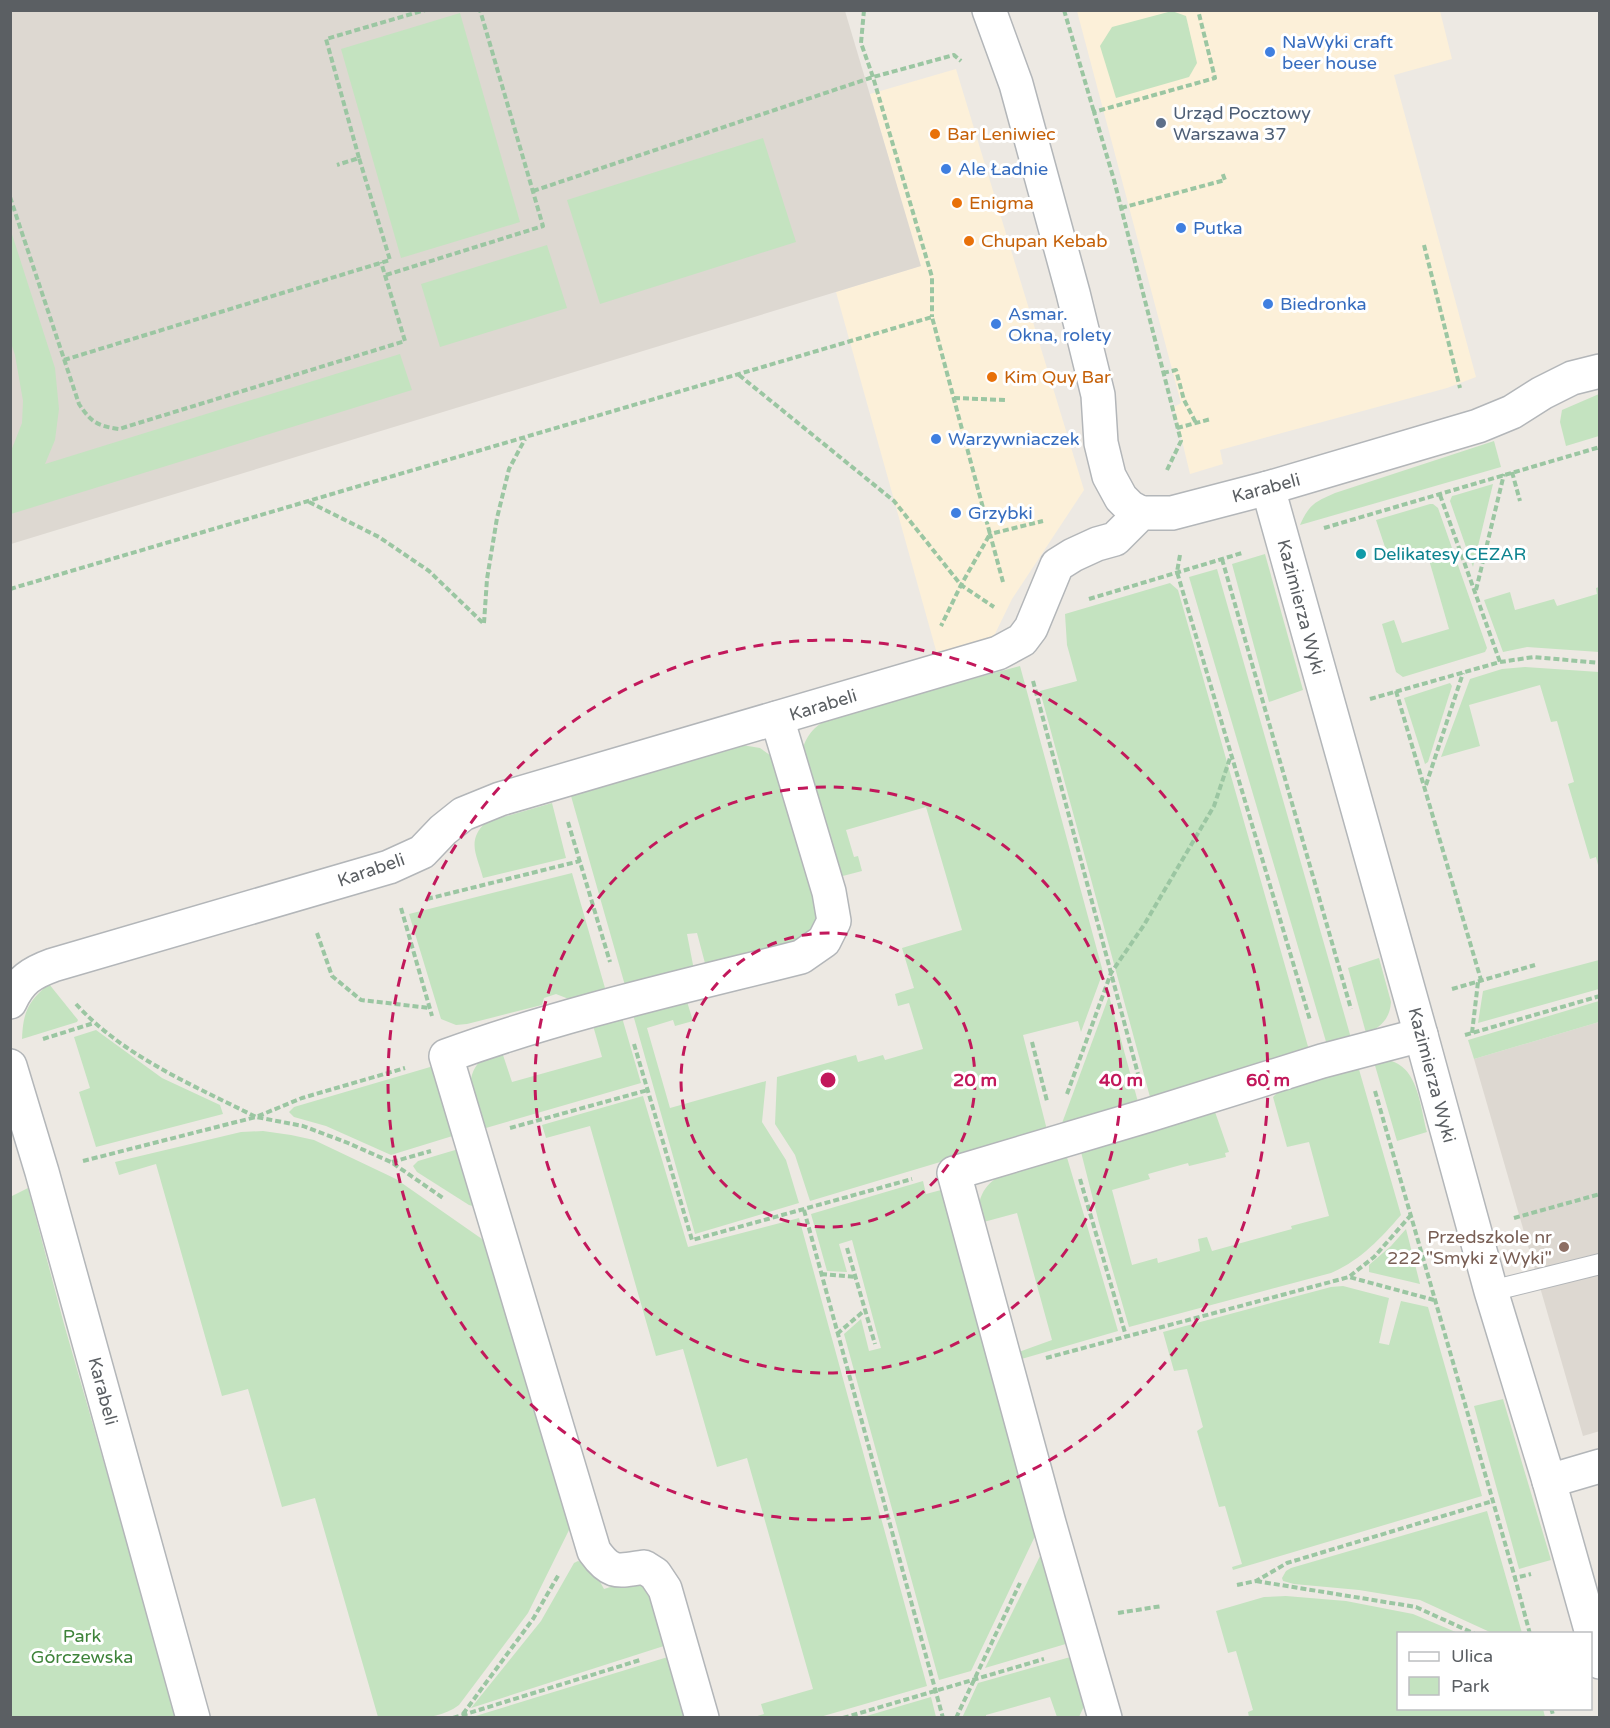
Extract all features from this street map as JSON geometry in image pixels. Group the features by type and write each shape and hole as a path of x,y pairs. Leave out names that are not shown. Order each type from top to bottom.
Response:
{"street":[{"path":"990,10 1016,84 1073,293 1098,394 1101,443 1109,476 1121,498 1130,507 1156,513"},
{"name":"Karabeli","path":"1156,513 1268,488 1478,426 1512,412 1572,378 1599,371"},
{"name":"Kazimierza Wyki","path":"1268,488 1491,1291 1549,1481 1591,1632"},
{"path":"1024,623 1057,565 1096,544 1115,539 1156,513"},
{"name":"Karabeli","path":"10,1002 15,990 31,973 389,867 422,852 443,830 463,814 500,799 998,653 1024,623"},
{"path":"702,1718 665,1589 655,1574 644,1567 622,1571 612,1570 602,1563 594,1551 446,1056 488,1041 622,1003 801,957 824,941 834,921 829,892 777,718"},
{"path":"1105,1718 1049,1523 954,1173 1057,1137 1149,1115 1322,1061 1421,1035"},
{"name":"Karabeli","path":"10,1066 42,1172 193,1718"},
{"path":"1549,1481 1599,1466"},
{"name":"Kazimierza Wyki","path":"1592,1637 1599,1662"}],"lane":[{"path":"1491,1291 1599,1264"}],"path":[{"path":"64,360 390,260 326,39 425,10"},
{"path":"386,275 543,226 480,10"},
{"path":"864,10 861,43 932,277 932,317 990,534 1024,623 1111,973 1149,1115"},
{"path":"1064,10 1121,208 1180,441 1163,479 1156,513 1181,542 1177,572 1322,1061"},
{"path":"1094,112 1215,78 1198,10"},
{"path":"533,191 873,77 954,54 966,66"},
{"path":"337,165 359,158"},
{"path":"1121,208 1225,180 1222,172"},
{"path":"10,197 78,404 88,418 102,426 119,429 405,341 381,262"},
{"path":"1424,245 1461,392"},
{"path":"10,589 932,317"},
{"path":"1163,373 1176,370 1184,400 1196,423"},
{"path":"738,375 894,501 961,585 1024,623"},
{"path":"954,398 1005,399"},
{"path":"1177,428 1211,419"},
{"path":"308,501 379,537 429,571 484,624 487,579 497,518 509,469 525,438"},
{"path":"1024,623 1074,603 1599,447"},
{"path":"1512,472 1520,501"},
{"path":"1475,591 1504,474"},
{"path":"1440,495 1500,662"},
{"path":"937,636 961,585 990,534 1051,519"},
{"path":"1361,702 1500,662 1534,657 1599,663"},
{"path":"1425,786 1463,672"},
{"path":"1396,692 1480,981 1472,1033"},
{"path":"1057,1137 1111,973 1144,925 1214,806 1232,754"},
{"path":"556,783 692,1240 921,1176 954,1173"},
{"path":"423,901 580,861"},
{"path":"42,1172 256,1117 302,1098 446,1056 400,906 412,903"},
{"path":"53,965 75,1002 94,1023 142,1058 256,1117 303,1126 391,1162 446,1199"},
{"path":"1443,992 1535,965"},
{"path":"332,976 361,1000 430,1008"},
{"path":"1456,1038 1599,996"},
{"path":"42,1039 94,1023"},
{"path":"1032,1042 1057,1137 1126,1336"},
{"path":"391,1162 648,1090"},
{"path":"1508,1220 1599,1194"},
{"path":"804,1210 943,1718"},
{"path":"1008,1369 1349,1277 1374,1257 1411,1215"},
{"path":"848,1248 875,1344"},
{"path":"821,1274 856,1277"},
{"path":"1349,1277 1434,1300"},
{"path":"837,1334 864,1310"},
{"path":"1237,1585 1256,1581 1287,1563 1492,1501"},
{"path":"956,1718 1049,1523"},
{"path":"463,1714 533,1619 586,1526"},
{"path":"1256,1581 1416,1607 1470,1632"},
{"path":"453,1718 681,1647"},
{"path":"843,1718 1085,1647"}],"shaded area":[{"path":"11,11 845,11 921,266 11,544"},
{"path":"1077,11 1440,11 1452,59 1394,75 1476,377 1447,388 1220,450 1223,464 1190,474 1174,407 1181,403"},
{"path":"956,69 1084,490 1012,599 992,640 937,654 836,292 920,266 870,94"},
{"name":"Przedszkole nr 222 \"Smyki z Wyki\"","path":"1599,1022 1600,1431 1583,1436 1474,1059"}],"green space":[{"path":"1172,11 1186,16 1197,63 1189,77 1116,98 1100,46 1112,27"},
{"path":"460,13 520,222 401,258 341,49"},
{"path":"763,138 796,242 600,304 567,200"},
{"path":"10,228 55,368 59,409 55,440 45,464 400,354 412,390 11,514 11,451 22,423 23,401 11,343"},
{"path":"547,245 567,308 440,347 421,284"},
{"path":"1599,394 1599,436 1566,446 1560,422 1562,410"},
{"path":"1494,441 1501,467 1300,525 1313,505 1335,493"},
{"path":"1493,484 1473,567 1450,501 1452,496"},
{"path":"1430,504 1438,508 1487,648 1485,652 1403,677 1396,672 1382,624 1394,620 1402,643 1449,629 1427,553 1390,562 1376,520"},
{"path":"1265,554 1303,690 1269,702 1232,564"},
{"path":"1217,569 1351,1038 1327,1045 1189,577"},
{"path":"1170,583 1178,590 1309,1050 1150,1097 1040,691 1077,681 1067,645 1065,614"},
{"path":"1599,587 1599,652 1527,647 1503,652 1484,600 1510,592 1515,610 1554,599 1557,606 1597,594 1596,588"},
{"path":"1020,666 1103,972 1081,1032 1078,1021 1023,1035 1047,1130 810,1201 795,1155 775,1124 777,1077 856,1055 858,1062 883,1055 885,1060 923,1049 909,1003 898,1006 895,994 914,988 902,948 962,930 926,807 846,830 854,857 858,856 862,871 835,878 802,751 804,745 813,730 832,717"},
{"path":"1525,667 1599,672 1599,869 1596,857 1590,859 1568,784 1574,782 1557,721 1551,722 1540,685 1469,705 1480,746 1441,757 1470,679 1502,669"},
{"path":"1450,683 1452,686 1428,762 1425,764 1404,698"},
{"path":"742,745 760,748 777,760 821,906 814,926 805,935 780,948 706,967 697,933 687,934 694,970 626,989 571,796"},
{"path":"552,803 566,858 483,878 476,855 475,842 476,836 486,822"},
{"path":"572,873 607,995 579,1003 556,994 544,998 542,1005 467,1024 456,1025 441,1019 409,914"},
{"path":"1379,958 1391,1002 1390,1008 1384,1022 1366,1033 1348,968"},
{"path":"1599,960 1599,989 1478,1023 1483,991"},
{"path":"49,984 78,1020 22,1039 25,1014 31,1002"},
{"path":"685,995 693,1021 675,1026 673,1020 647,1028 670,1108 766,1081 762,1122 786,1160 799,1203 695,1234 632,1011"},
{"path":"1109,996 1138,1102 1061,1126"},
{"path":"1599,1001 1599,1022 1474,1059 1468,1040"},
{"path":"621,1014 641,1083 479,1130 470,1085 475,1069 482,1059 501,1049 512,1082 602,1057 592,1022"},
{"path":"96,1030 162,1078 220,1105 223,1114 96,1147 79,1092 90,1088 74,1037"},
{"path":"1384,1060 1404,1068 1411,1077 1416,1087 1427,1132 1397,1141 1374,1062"},
{"path":"437,1065 459,1134 391,1155 326,1126 294,1117 289,1112 294,1107"},
{"path":"1358,1066 1401,1215 1361,1255 1331,1273 1129,1327 1081,1152 1214,1109 1229,1152 1225,1153 1226,1157 1189,1166 1188,1163 1148,1174 1150,1179 1112,1190 1132,1265 1157,1258 1158,1263 1200,1251 1198,1239 1207,1237 1212,1251 1292,1229 1291,1226 1329,1216 1309,1142 1287,1147 1273,1097 1279,1091"},
{"path":"643,1096 688,1247 799,1218 927,1686 820,1717 754,1717 764,1714 761,1704 813,1689 747,1458 717,1467 683,1349 656,1356 590,1126 546,1138 542,1125"},
{"path":"263,1131 314,1140 396,1179 492,1246 571,1526 528,1613 459,1705 450,1711 420,1718 378,1717 315,1498 282,1507 248,1389 222,1396 156,1164 119,1175 115,1162 241,1132"},
{"path":"462,1148 476,1207 469,1205 417,1172 413,1166 418,1161"},
{"path":"1066,1154 1118,1331 1018,1360 1016,1353 1052,1340 1017,1213 980,1223 979,1205 983,1193 1001,1175 1027,1164"},
{"path":"923,1181 926,1194 941,1190 1037,1532 971,1671 939,1680 844,1334 861,1319 869,1351 881,1348 852,1240 839,1244 847,1272 827,1271 811,1214"},
{"name":"Park Górczewska","path":"28,1188 64,1324 177,1717 11,1718 10,1197"},
{"path":"1406,1229 1420,1284 1369,1272 1369,1265"},
{"path":"1343,1286 1389,1298 1379,1343 1389,1345 1401,1301 1428,1307 1482,1496 1233,1570 1232,1567 1242,1564 1225,1506 1219,1507 1197,1431 1203,1427 1187,1369 1174,1371 1163,1332 1331,1287"},
{"path":"1503,1399 1551,1560 1519,1569 1474,1406"},
{"path":"1487,1511 1522,1632 1490,1632 1420,1600 1283,1581 1282,1578 1286,1571"},
{"path":"1043,1550 1069,1643 985,1668"},
{"path":"578,1561 597,1576 604,1589 636,1579 649,1587 667,1645 471,1708 541,1621 574,1563"},
{"path":"1286,1596 1346,1601 1413,1614 1456,1632 1397,1632 1397,1710 1543,1710 1545,1717 1249,1717 1248,1712 1253,1710 1236,1651 1228,1653 1216,1611 1264,1597"},
{"path":"671,1656 690,1718 469,1718"},
{"path":"1074,1656 1086,1702 1079,1717 1057,1717 1050,1697 986,1715 986,1717 962,1718 978,1683"},
{"path":"931,1697 936,1717 863,1717"}],"place":[{"name":"NaWyki craft beer house","path":"1270,52"},
{"name":"Urząd Pocztowy Warszawa 37","path":"1161,123"},
{"name":"Bar Leniwiec","path":"935,134"},
{"name":"Ale Ładnie","path":"946,169"},
{"name":"Enigma","path":"957,203"},
{"name":"Putka","path":"1181,228"},
{"name":"Chupan Kebab","path":"969,241"},
{"name":"Biedronka","path":"1268,304"},
{"name":"Asmar. Okna, rolety","path":"996,324"},
{"name":"Kim Quy Bar","path":"992,377"},
{"name":"Warzywniaczek","path":"936,439"},
{"name":"Grzybki","path":"956,513"},
{"name":"Delikatesy CEZAR","path":"1361,554"},
{"name":"Przedszkole nr 222 \"Smyki z Wyki\"","path":"1564,1247"}]}
